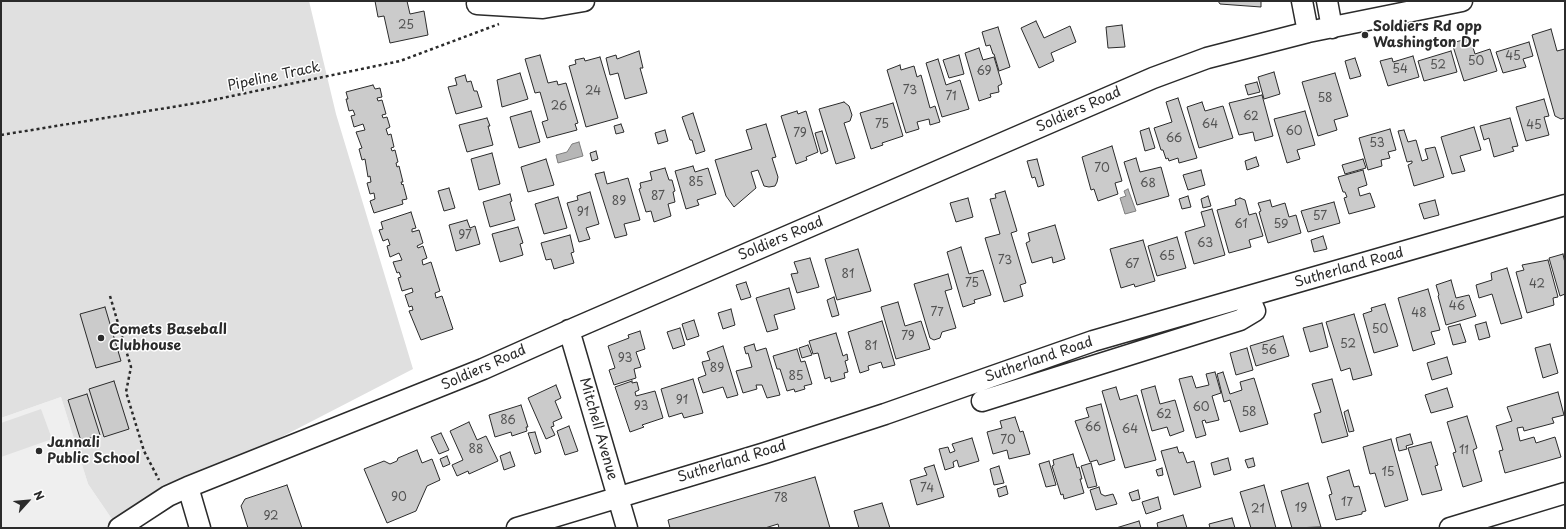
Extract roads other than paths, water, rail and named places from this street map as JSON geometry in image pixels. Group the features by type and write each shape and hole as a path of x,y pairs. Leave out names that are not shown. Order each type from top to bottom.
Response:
{"street":[{"path":"477,4 543,8 584,1"},
{"path":"1302,1 1308,32"},
{"path":"1327,1 1332,28"},
{"name":"Soldiers Road","path":"119,528 168,496 188,487 422,395 1153,78 1207,58 1308,32 1462,1"},
{"name":"Sutherland Road","path":"517,528 765,453 878,416 1093,341 1565,205"},
{"path":"982,402 1240,320 1255,311 1249,297"},
{"name":"Mitchell Avenue","path":"569,330 627,528"},
{"path":"188,487 200,528"},
{"path":"1450,528 1565,493"}],"place":[{"name":"Soldiers Rd opp Washington Dr","path":"1365,35"},
{"name":"Comets Baseball Clubhouse","path":"101,338"},
{"name":"Jannali Public School","path":"39,451"}]}
